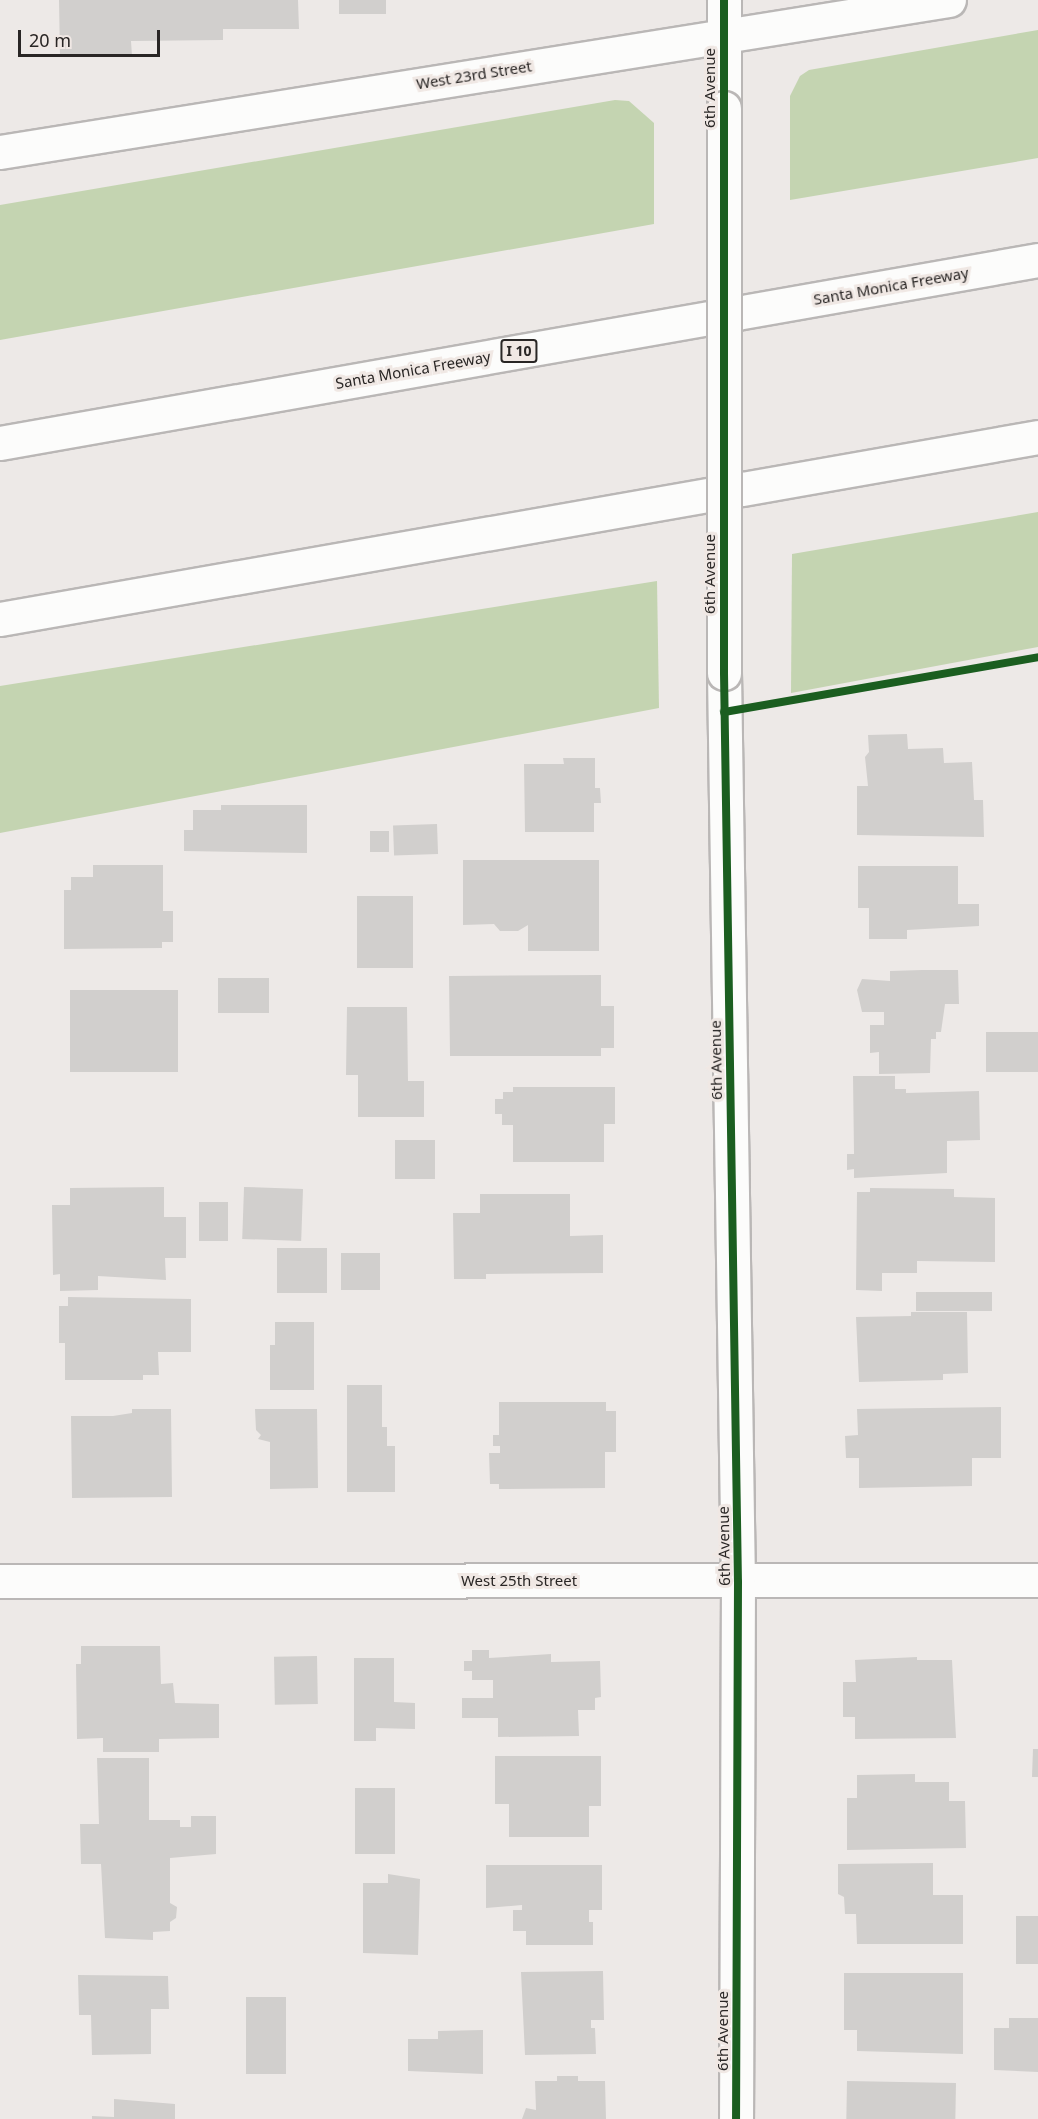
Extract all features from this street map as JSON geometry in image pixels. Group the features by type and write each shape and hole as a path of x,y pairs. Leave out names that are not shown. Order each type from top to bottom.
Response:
{"main road":[{"name":"6th Avenue","path":"724,0 724,673 738,1582 736,2119"},
{"name":"West 23rd Street","path":"0,152 724,34 949,0"},
{"name":"Santa Monica Freeway","path":"0,443 1038,260"},
{"path":"0,619 1038,437"},
{"name":"West 25th Street","path":"0,1581 1038,1580"}],"green space":[{"path":"1038,30 1038,158 790,200 790,96 800,76 809,70"},
{"path":"615,100 629,101 654,123 654,224 0,340 0,205"},
{"path":"1038,512 1038,647 791,693 792,554"},
{"path":"657,581 659,708 0,833 0,686"}],"building":[{"path":"59,0 298,0 299,29 223,29 223,40 131,41 132,56 60,57"},
{"path":"339,0 386,0 386,14 339,14"},
{"path":"907,734 908,749 943,748 944,763 972,762 974,800 983,800 984,837 857,835 857,786 868,786 865,757 869,752 868,735"},
{"path":"563,758 595,758 595,788 600,788 601,803 594,803 594,832 525,832 524,764 564,764"},
{"path":"221,805 307,805 307,853 184,851 184,830 193,830 193,810 221,810"},
{"path":"437,824 438,854 394,856 393,826"},
{"path":"370,831 389,831 389,852 370,852"},
{"path":"463,860 599,860 599,951 528,951 528,925 518,931 500,931 494,924 463,925"},
{"path":"93,865 163,865 163,911 173,911 173,942 162,942 162,948 64,949 64,890 71,890 71,877 93,877"},
{"path":"858,866 958,866 958,904 979,904 979,926 907,930 907,939 869,939 869,908 858,908"},
{"path":"357,896 413,896 413,968 357,968"},
{"path":"958,970 959,1004 945,1004 941,1032 936,1032 936,1039 931,1039 930,1073 879,1074 879,1052 870,1053 870,1025 884,1025 884,1012 862,1012 857,990 862,979 890,981 890,971"},
{"path":"601,975 601,1006 614,1006 614,1048 601,1048 601,1056 450,1056 449,976"},
{"path":"218,978 269,978 269,1013 218,1013"},
{"path":"70,990 178,990 178,1072 70,1072"},
{"path":"347,1007 407,1007 408,1081 424,1081 424,1117 358,1117 358,1075 346,1075"},
{"path":"986,1032 1038,1032 1038,1072 986,1072"},
{"path":"853,1076 895,1076 895,1089 906,1089 906,1093 979,1091 980,1140 947,1141 947,1173 854,1178 854,1169 847,1170 847,1154 854,1154"},
{"path":"513,1087 615,1087 615,1124 604,1124 604,1162 513,1162 513,1125 502,1125 502,1114 495,1114 495,1099 503,1099 503,1092 513,1092"},
{"path":"395,1140 435,1140 435,1179 395,1179"},
{"path":"164,1187 164,1217 186,1217 186,1258 165,1258 166,1280 98,1276 98,1290 60,1291 60,1274 53,1275 52,1205 70,1205 70,1188"},
{"path":"244,1187 303,1189 301,1241 242,1239"},
{"path":"870,1188 954,1189 954,1197 995,1198 995,1262 917,1261 917,1273 882,1273 882,1291 856,1290 857,1192 870,1192"},
{"path":"480,1194 570,1194 570,1236 603,1235 603,1273 486,1274 486,1279 454,1279 453,1213 480,1213"},
{"path":"199,1202 228,1202 228,1241 199,1241"},
{"path":"277,1248 327,1248 327,1293 277,1293"},
{"path":"341,1253 380,1253 380,1290 341,1290"},
{"path":"916,1292 992,1292 992,1311 916,1311"},
{"path":"68,1297 191,1299 191,1352 158,1352 159,1375 143,1375 143,1380 65,1380 65,1343 59,1343 59,1306 68,1306"},
{"path":"911,1312 967,1312 968,1373 943,1374 943,1380 859,1382 856,1317 911,1316"},
{"path":"275,1322 314,1322 314,1390 270,1390 270,1345 275,1345"},
{"path":"347,1385 382,1385 382,1427 387,1427 387,1446 395,1446 395,1492 347,1492"},
{"path":"499,1402 606,1402 606,1411 616,1411 616,1452 605,1452 605,1488 499,1489 499,1484 490,1484 489,1453 500,1453 500,1446 493,1446 493,1435 499,1435"},
{"path":"1001,1407 1001,1458 972,1458 972,1486 859,1488 859,1458 846,1458 845,1436 858,1435 857,1409"},
{"path":"132,1409 171,1409 172,1497 72,1498 71,1416 113,1416 132,1413"},
{"path":"255,1409 317,1409 318,1488 270,1489 270,1442 258,1439 261,1435 256,1430"},
{"path":"81,1646 160,1646 161,1684 173,1683 175,1703 219,1704 219,1738 159,1739 159,1752 103,1752 103,1738 77,1739 76,1664 81,1664"},
{"path":"472,1650 489,1650 489,1658 551,1654 551,1662 600,1661 601,1697 595,1698 595,1710 578,1710 579,1736 498,1737 498,1718 462,1718 462,1698 493,1698 493,1680 472,1680 472,1671 464,1671 464,1661 472,1661"},
{"path":"317,1656 318,1704 275,1705 274,1657"},
{"path":"917,1657 917,1660 952,1660 956,1738 855,1739 855,1717 843,1717 843,1682 856,1682 855,1660"},
{"path":"354,1658 394,1658 394,1702 415,1703 415,1729 376,1728 376,1741 354,1741"},
{"path":"1033,1749 1038,1749 1038,1777 1032,1777"},
{"path":"495,1756 601,1756 601,1806 589,1806 589,1837 509,1837 509,1804 495,1804"},
{"path":"97,1758 149,1758 149,1820 180,1820 180,1827 191,1827 191,1816 216,1816 216,1854 170,1858 170,1903 177,1907 176,1918 170,1922 170,1931 153,1932 153,1940 105,1938 101,1864 81,1864 80,1824 99,1824"},
{"path":"915,1774 915,1782 949,1782 949,1801 965,1801 966,1848 847,1850 847,1798 857,1798 857,1775"},
{"path":"355,1788 395,1788 395,1854 355,1854"},
{"path":"933,1863 933,1895 963,1895 963,1944 857,1944 856,1914 845,1914 844,1897 838,1894 838,1864"},
{"path":"486,1865 602,1865 602,1910 589,1910 589,1922 593,1922 593,1945 526,1945 526,1931 513,1931 513,1910 522,1910 522,1905 486,1908"},
{"path":"388,1874 420,1879 418,1955 363,1953 363,1883 388,1883"},
{"path":"1016,1916 1038,1916 1038,1964 1016,1964"},
{"path":"603,1971 604,2020 591,2020 591,2028 595,2028 596,2054 525,2055 521,1972"},
{"path":"844,1973 963,1973 963,2054 857,2051 857,2030 844,2030"},
{"path":"78,1975 168,1976 169,2009 151,2009 151,2054 92,2055 91,2015 79,2015"},
{"path":"246,1997 286,1997 286,2074 246,2074"},
{"path":"1009,2018 1038,2018 1038,2072 994,2070 994,2028 1009,2028"},
{"path":"483,2030 483,2074 408,2071 408,2039 438,2039 438,2031"},
{"path":"557,2076 578,2076 578,2081 605,2081 606,2119 522,2119 526,2108 536,2110 535,2081 557,2081"},
{"path":"847,2081 956,2083 955,2119 846,2119"},
{"path":"114,2099 175,2104 175,2119 92,2119 92,2116 114,2117"}],"cycle path":[{"path":"724,0 724,673 738,1582 736,2119"},
{"path":"724,712 1038,657"}]}
